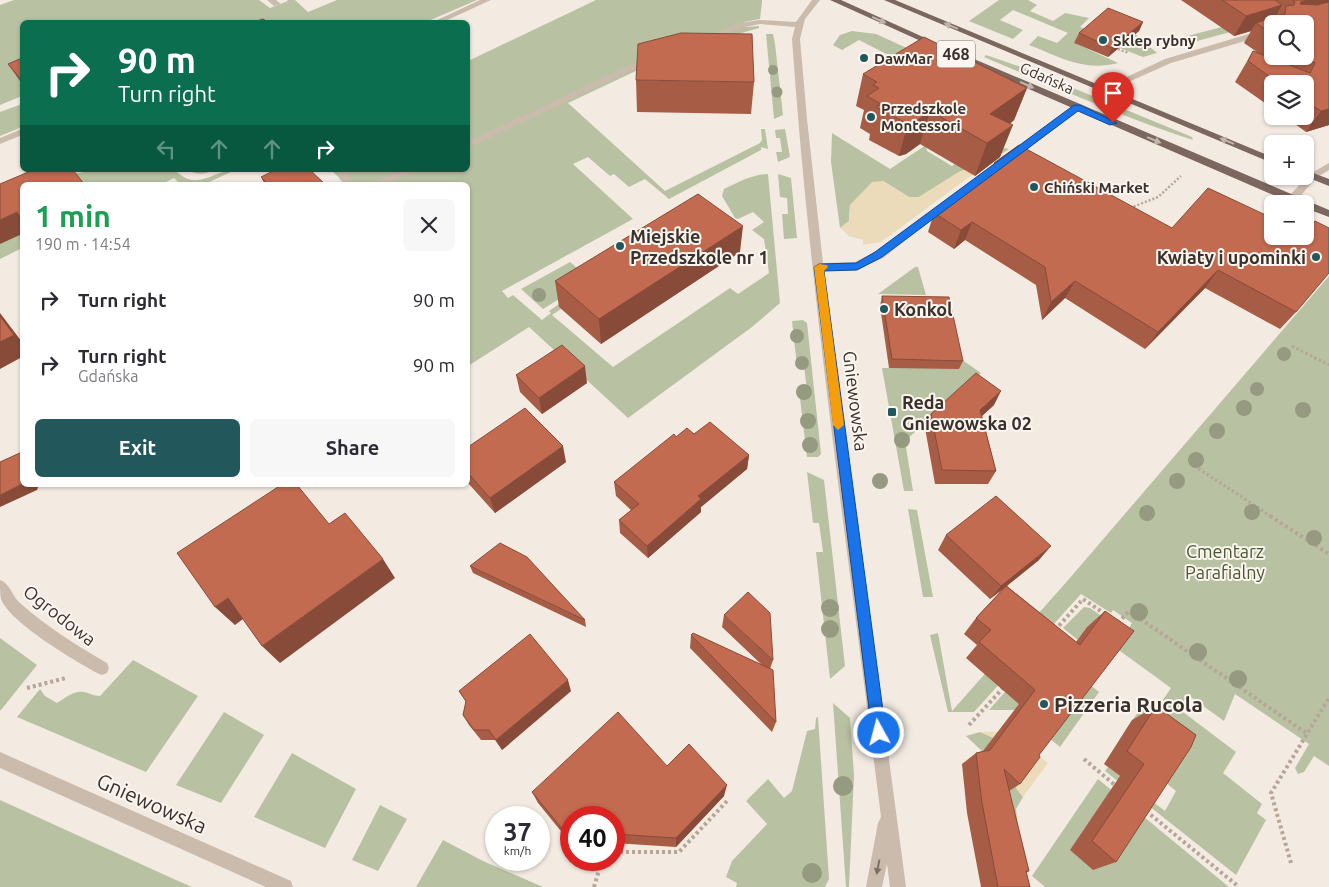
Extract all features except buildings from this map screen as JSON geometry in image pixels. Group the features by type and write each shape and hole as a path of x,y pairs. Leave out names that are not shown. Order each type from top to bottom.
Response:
{"main road":[{"name":"468","path":"834,0 943,48"},
{"name":"Gdańska","path":"888,0 1264,157"},
{"name":"Gdańska","path":"952,52 1283,195"},
{"path":"1314,177 1329,183"},
{"name":"Gdańska","path":"1314,208 1329,214"}],"street":[{"path":"442,20 487,0"},
{"name":"Gniewowska","path":"816,0 801,19 796,50 819,267 898,887"},
{"path":"691,43 744,25 760,22 799,25"},
{"path":"1104,90 1168,61 1264,28"},
{"path":"470,144 665,52"},
{"path":"1007,161 1077,107"},
{"path":"0,141 20,133"},
{"path":"1314,173 1329,166"},
{"path":"382,182 407,172"},
{"path":"819,267 857,266 879,255 953,200"},
{"name":"Ogrodowa","path":"0,586 14,606 60,644 102,668"},
{"name":"Gniewowska","path":"0,760 285,887"},
{"name":"Gniewowska","path":"874,887 888,813"}],"path":[{"path":"1125,210 1158,197 1186,172"},
{"path":"1292,346 1329,365"},
{"path":"1190,463 1329,554"},
{"path":"1049,636 1084,598 1119,624 1129,612 1306,733"},
{"path":"1056,629 1061,634"},
{"path":"969,725 1009,681"},
{"path":"1291,863 1271,793 1329,698"},
{"path":"1084,760 1121,790"},
{"path":"625,852 680,852 728,800"},
{"path":"1143,808 1239,887"},
{"path":"594,887 599,871"}],"green space":[{"path":"14,0 259,0 270,8 287,0 295,0 308,12 337,0 477,0 431,20 20,20 20,97 0,105 0,5"},
{"path":"596,0 762,0 760,19 744,22 746,27 759,26 759,28 676,52 568,103 665,191 760,143 762,140 761,129 765,129 768,149 761,147 761,150 669,199 645,179 629,187 614,174 610,176 588,157 573,164 633,219 502,291 508,298 513,295 542,320 551,313 549,311 563,301 561,298 543,309 521,289 570,262 589,278 559,307 561,309 552,315 613,367 730,288 738,294 769,273 764,239 752,230 764,222 753,212 738,219 735,218 722,196 724,189 740,181 768,174 780,303 752,327 628,418 529,327 470,365 470,182 344,182 333,172 470,172 470,60"},
{"path":"999,0 1028,0 1037,5 1030,11 1053,21 1065,13 1089,18 1080,27 1089,30 1075,43 1118,63 1094,66 1072,62 1029,45 1038,36 1057,43 1068,33 1013,10 1000,20 1023,30 1013,39 969,21"},
{"path":"1119,20 1157,53 1143,57 1120,48 1131,37"},
{"path":"1222,27 1230,32 1176,47 1168,41"},
{"path":"852,31 876,34 909,49 896,59 859,40 842,50 833,45 840,35"},
{"path":"766,34 773,34 783,115 774,119"},
{"path":"986,55 1027,69 1192,137 1193,140 1088,101 984,57"},
{"path":"20,105 20,128 0,136 0,112"},
{"path":"785,129 790,157 778,162 776,152 782,152 780,138 776,138 775,130"},
{"path":"832,133 890,169 926,145 927,151 952,166 984,144 1009,149 991,161 959,172 919,197 909,197 883,181 850,205 849,221 840,228 831,162"},
{"path":"84,172 177,172 183,177 198,180 224,172 231,172 209,182 178,182 174,178 166,182 72,182 53,177"},
{"path":"778,174 791,178 797,238 784,239 782,214 788,214 787,198 780,197"},
{"path":"0,200 20,231 20,249 0,259"},
{"path":"915,267 918,267 926,295 878,294"},
{"name":"Cmentarz Parafialny","path":"1329,276 1329,766 1314,756 1304,772 1298,774 1295,768 1309,744 1235,694 1224,721 1188,695 1179,709 1236,752 1223,773 1262,804 1257,813 1266,820 1236,875 1105,771 1108,767 1165,811 1176,791 1154,773 1136,739 1125,731 1147,699 1158,707 1171,688 1087,627 1078,640 1063,628 1084,607 1090,608 1126,633 1132,623 1113,610 1111,613 1081,594 974,712 948,712 930,635 938,633 952,711 1069,579"},
{"path":"803,320 807,323 821,454 818,457 807,457 799,390 807,390 804,366 797,366 792,321"},
{"path":"948,350 981,373 905,441 913,491 904,491 882,368 889,368"},
{"path":"807,472 824,480 845,666 830,679 816,552 823,552 819,523 813,523"},
{"path":"908,509 917,510 933,597 923,597"},
{"path":"1055,635 1058,659 1099,692 1060,747 1015,710 989,710"},
{"path":"0,638 37,665 1,710 0,710"},
{"path":"133,660 198,696 146,772 17,717 40,689 45,696 57,703 77,692 100,696"},
{"path":"833,703 850,718 854,775 849,887 846,887"},
{"path":"224,712 264,735 221,803 176,785"},
{"path":"818,717 829,879 825,887 736,887 737,883 726,877 732,861 767,824 746,801 768,779 784,798 792,791 807,731 815,729 816,718"},
{"path":"980,732 1001,741 1028,771 1016,788 1023,797 1016,809 1024,887 983,752 966,736"},
{"path":"292,753 356,789 325,848 254,817"},
{"path":"1098,779 1229,887 1045,887 1032,876"},
{"path":"0,800 176,880 192,887 0,887"},
{"path":"380,805 407,819 378,871 352,860"},
{"path":"443,840 485,862 485,871 506,871 543,887 416,887"}],"sand":[{"path":"991,161 881,242 863,245 863,240 849,236 840,228 849,221 850,205 872,182 883,181 909,197 919,197 959,172"},
{"path":"1009,731 1048,763 1023,797 1016,788 1028,771 1001,741 980,732"}],"slow traffic":[{"path":"823,267 819,267 838,425"}],"place":[{"name":"Sklep rybny","path":"1103,40"},
{"name":"DawMar","path":"864,58"},
{"name":"Przedszkole Montessori","path":"871,117"},
{"name":"Chiński Market","path":"1034,187"},
{"name":"Miejskie Przedszkole nr 1","path":"620,246"},
{"name":"Kwiaty i upominki","path":"1316,257"},
{"name":"Konkol","path":"884,309"},
{"name":"Reda Gniewowska 02","path":"892,412"},
{"name":"Pizzeria Rucola","path":"1044,704"}],"route":[{"path":"879,733 819,267 857,266 879,255 1077,107 1113,123"}]}
